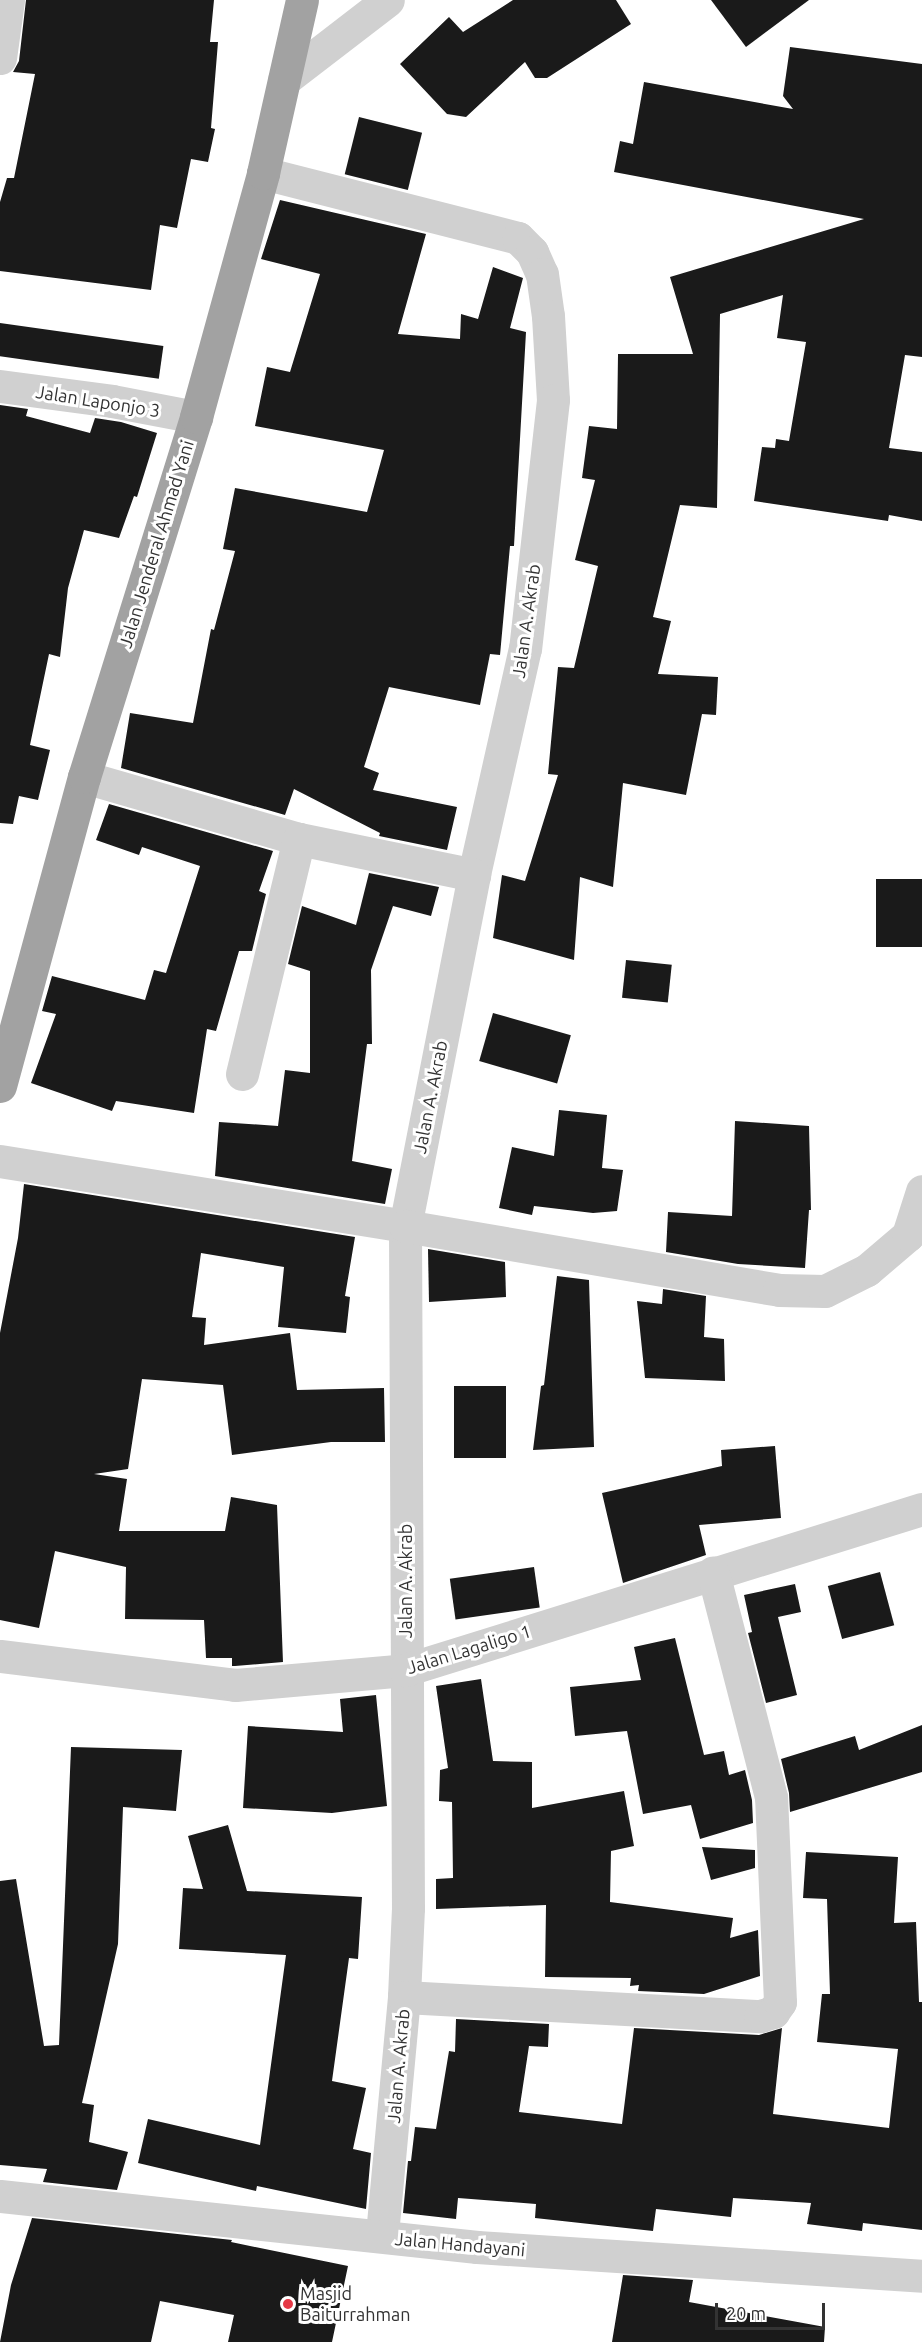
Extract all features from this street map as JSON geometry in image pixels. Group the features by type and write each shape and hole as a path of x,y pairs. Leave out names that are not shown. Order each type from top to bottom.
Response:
{"highway":[{"name":"Jalan Jenderal Ahmad Yani","path":"0,1086 84,777 196,417 263,173 302,0"}],"street":[{"path":"0,58 8,0"},
{"path":"284,80 388,0"},
{"name":"Jalan A. Akrab","path":"263,173 518,238 532,252 542,274 548,316 553,400 525,648 474,875 405,1226 405,1670 408,1908 404,1997 382,2236"},
{"name":"Jalan Laponjo 3","path":"0,386 112,401 196,417"},
{"path":"84,777 299,839 474,875"},
{"path":"242,1074 299,839"},
{"path":"0,1161 405,1226 779,1290 825,1291 867,1270 909,1235 922,1191"},
{"name":"Jalan Lagaligo 1","path":"0,1656 235,1685 405,1670 712,1572 922,1509"},
{"path":"404,1997 760,2016 773,2012 780,2002 771,1797 712,1572"},
{"name":"Jalan Handayani","path":"0,2196 477,2247 922,2276"}],"building":[{"path":"26,0 214,0 210,42 218,42 211,128 215,129 208,162 191,159 177,228 160,225 151,290 0,271 0,202 7,178 14,178 35,74 13,72 19,61"},
{"path":"513,0 616,0 631,24 547,78 535,78 525,62 466,117 447,114 400,64 449,17 463,32"},
{"path":"711,0 809,0 746,47"},
{"path":"790,47 922,64 922,357 905,355 889,448 922,452 922,521 889,515 888,521 754,501 762,447 775,448 776,439 789,441 806,342 777,338 783,295 720,314 717,508 680,505 653,617 671,621 658,674 718,677 716,715 702,714 686,795 623,783 613,887 580,877 574,960 493,938 502,875 525,881 558,775 548,774 558,667 574,668 598,566 575,560 595,480 582,478 589,426 617,429 618,354 693,354 670,277 864,219 614,172 620,141 633,144 644,82 793,109 783,96"},
{"path":"359,117 422,133 408,190 345,174"},
{"path":"280,200 426,234 398,334 460,339 461,314 478,319 493,267 523,278 510,328 526,332 514,546 510,546 500,655 490,654 480,705 389,687 364,767 379,773 373,790 457,807 447,850 379,836 380,833 294,789 285,815 121,768 130,713 193,723 211,629 214,630 235,551 223,549 235,488 367,512 384,450 255,426 267,367 290,372 320,274 261,259"},
{"path":"0,323 163,346 159,379 0,356"},
{"path":"0,405 28,409 26,416 90,433 95,418 121,422 157,433 137,497 134,496 119,538 84,530 68,588 60,657 49,654 30,745 50,750 38,800 19,796 13,824 0,823"},
{"path":"109,804 273,851 259,891 266,894 252,951 239,951 216,1031 207,1029 194,1113 116,1101 112,1111 31,1083 56,1014 42,1011 52,976 145,1000 154,970 166,973 200,866 142,847 139,855 96,840"},
{"path":"369,873 439,887 431,916 393,906 371,970 372,1044 367,1044 352,1161 392,1169 385,1204 215,1176 219,1122 278,1126 285,1070 310,1073 310,971 288,964 302,906 356,925"},
{"path":"876,879 922,879 922,947 876,947"},
{"path":"626,960 672,965 668,1003 622,998"},
{"path":"493,1013 571,1035 557,1083 479,1061"},
{"path":"559,1110 607,1115 602,1168 623,1170 617,1211 593,1213 534,1206 532,1215 499,1208 512,1147 554,1156"},
{"path":"735,1121 809,1126 811,1210 809,1210 805,1268 738,1264 666,1252 668,1212 732,1216"},
{"path":"24,1184 355,1237 345,1296 350,1297 346,1333 278,1327 284,1267 201,1253 192,1317 206,1318 204,1345 290,1333 297,1390 384,1388 385,1442 331,1442 232,1455 223,1385 142,1379 128,1469 94,1474 127,1479 119,1531 225,1531 231,1497 277,1505 283,1662 232,1666 232,1658 206,1658 204,1620 125,1619 126,1567 55,1551 39,1628 0,1620 0,1333 18,1238"},
{"path":"428,1249 505,1262 506,1297 429,1302"},
{"path":"557,1276 589,1280 594,1447 533,1450 541,1386 544,1385"},
{"path":"663,1289 706,1296 704,1337 724,1339 725,1381 645,1378 637,1301 662,1304"},
{"path":"454,1386 506,1386 506,1458 454,1458"},
{"path":"775,1446 781,1518 699,1525 706,1555 623,1583 602,1493 722,1466 721,1450"},
{"path":"534,1567 540,1608 456,1619 450,1579"},
{"path":"880,1572 894,1625 842,1639 828,1586"},
{"path":"795,1584 801,1612 778,1617 797,1695 766,1703 748,1633 752,1632 744,1595"},
{"path":"675,1638 704,1755 724,1751 729,1775 745,1770 752,1800 753,1823 700,1839 691,1805 643,1814 627,1731 575,1736 570,1687 641,1680 634,1647"},
{"path":"481,1679 493,1761 532,1762 532,1808 624,1791 634,1846 611,1851 610,1902 733,1918 730,1938 758,1930 760,1976 704,1994 638,1991 639,1985 630,1986 631,1978 545,1977 546,1905 436,1909 436,1879 453,1878 452,1802 439,1801 440,1770 448,1768 436,1686"},
{"path":"376,1695 387,1806 332,1813 243,1808 248,1726 343,1732 340,1699"},
{"path":"922,1725 922,1772 790,1812 789,1793 781,1759 855,1736 859,1750"},
{"path":"71,1747 182,1750 176,1811 123,1807 118,1944 82,2103 94,2105 89,2142 128,2152 117,2190 43,2182 47,2169 0,2165 0,1881 16,1879 44,2046 59,2045"},
{"path":"228,1825 247,1891 362,1897 358,1959 349,1958 332,2081 366,2088 353,2149 371,2153 366,2209 257,2186 256,2191 138,2163 148,2119 260,2145 286,1955 179,1949 183,1888 203,1889 188,1836"},
{"path":"702,1847 755,1850 755,1868 711,1880"},
{"path":"806,1852 898,1857 894,1923 916,1922 919,2002 922,2002 922,2230 863,2223 862,2231 807,2224 811,2203 733,2198 731,2217 656,2209 653,2231 535,2218 536,2204 458,2198 456,2219 403,2213 408,2161 411,2161 415,2127 436,2129 449,2051 455,2052 456,2019 549,2024 548,2047 529,2046 519,2112 622,2124 634,2028 759,2035 782,2028 773,2114 889,2128 898,2049 817,2042 822,1994 830,1994 827,1899 803,1898"},
{"path":"32,2218 232,2240 231,2242 348,2266 332,2342 228,2342 234,2315 160,2301 151,2342 0,2342 11,2285"},
{"path":"623,2275 693,2280 689,2302 825,2327 824,2342 612,2342"}],"place":[{"name":"Masjid Baiturrahman","path":"288,2304"}]}
